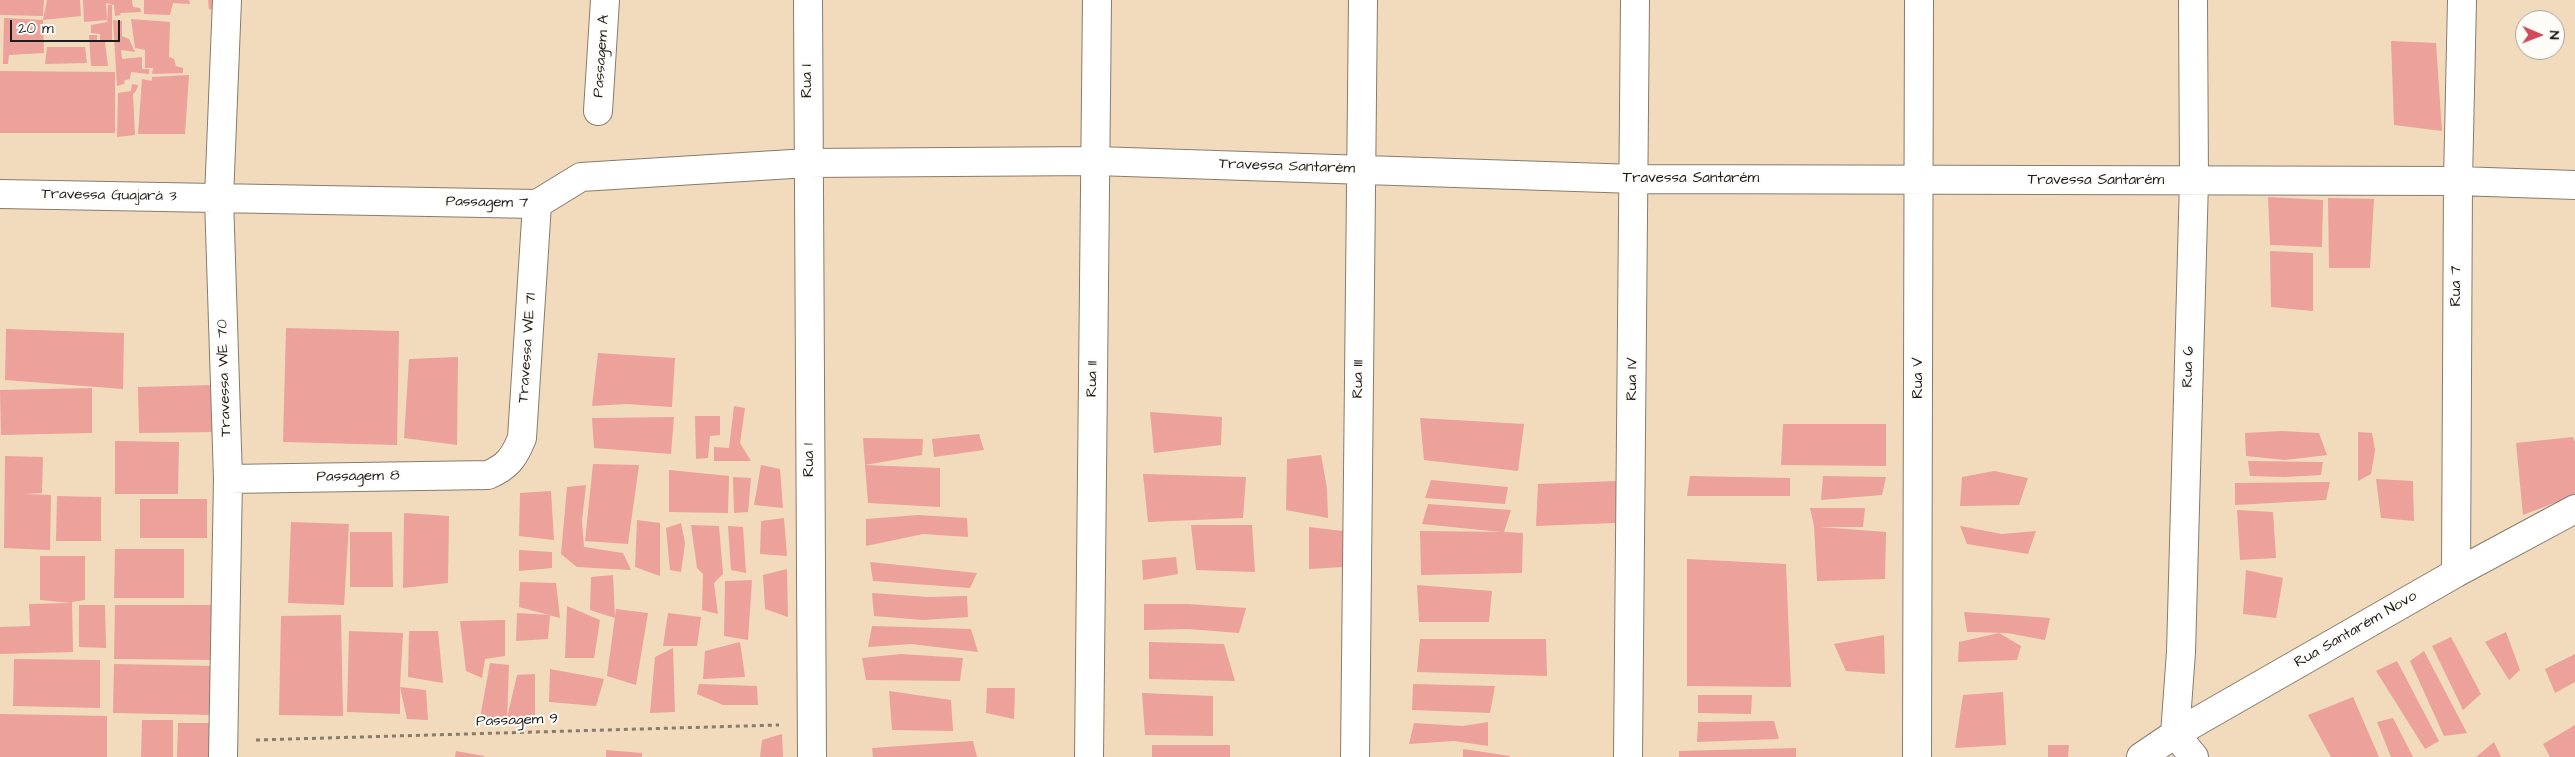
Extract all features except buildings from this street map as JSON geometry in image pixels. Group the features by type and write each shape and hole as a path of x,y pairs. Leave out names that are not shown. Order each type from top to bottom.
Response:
{"street":[{"name":"Travessa WE 70","path":"223,749 228,479 219,198 227,0"},
{"name":"Passagem A","path":"598,111 605,0"},
{"name":"Rua I","path":"808,0 808,163"},
{"name":"Rua II","path":"1089,757 1097,0"},
{"name":"Rua III","path":"1355,757 1363,0"},
{"name":"Rua IV","path":"1628,757 1635,179 1635,0"},
{"name":"Rua V","path":"1917,757 1919,0"},
{"name":"Rua 6","path":"2175,734 2181,642 2194,181 2193,0"},
{"name":"Rua 7","path":"2456,573 2458,181 2462,0"},
{"name":"Travessa Santarém","path":"808,163 1096,161 1635,179 2458,181 2575,185"},
{"name":"Passagem 7","path":"219,198 537,204 581,177 808,163"},
{"name":"Rua 1","path":"808,163 812,757"},
{"name":"Travessa Guajará 3","path":"0,194 219,198"},
{"name":"Travessa WE 71","path":"488,475 502,469 514,459 522,438 537,204"},
{"name":"Passagem 8","path":"228,479 488,475"},
{"name":"Rua Santarém Novo","path":"2141,757 2175,734 2456,573 2575,509"},
{"path":"2175,734 2194,757"}],"path":[{"name":"Passagem 9","path":"223,749 812,724"}]}
